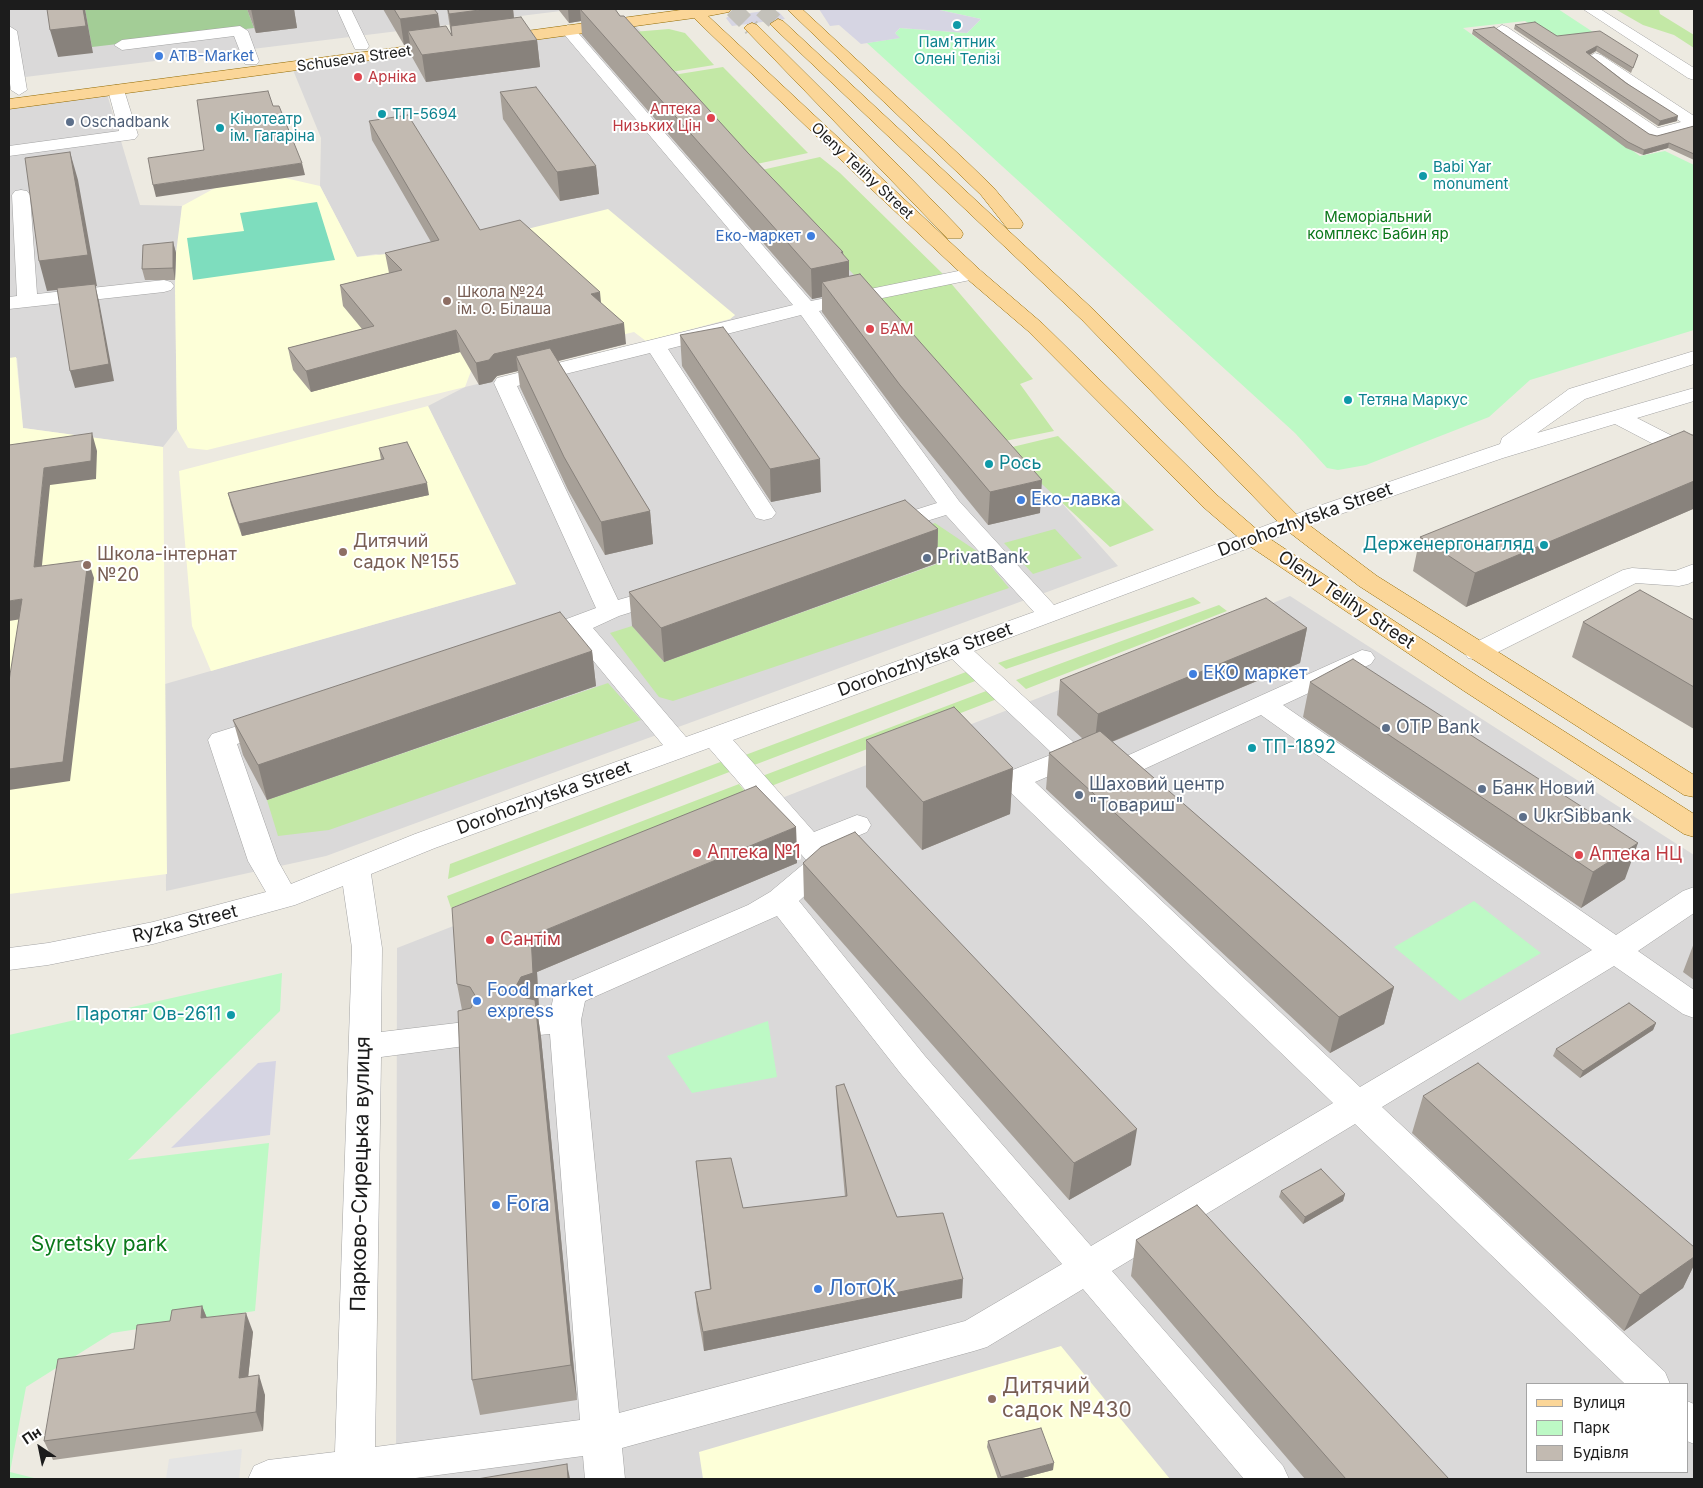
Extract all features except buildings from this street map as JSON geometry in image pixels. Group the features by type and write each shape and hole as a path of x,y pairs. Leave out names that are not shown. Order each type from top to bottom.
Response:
{"main road":[{"path":"656,9 485,36 568,30 697,11 724,9"},
{"name":"Oleny Telihy Street","path":"794,9 987,191 1089,316"},
{"name":"Oleny Telihy Street","path":"697,11 708,25 973,274 1035,327 1210,500 1253,538 1465,679 1694,827"},
{"name":"Oleny Telihy Street","path":"778,24 898,139 963,196 1089,316 1292,524 1362,577 1477,652 1694,788"},
{"name":"Oleny Telihy Street","path":"752,28 892,169 988,270 1035,327"},
{"name":"Schuseva Street","path":"9,104 460,39 361,46 14,90"}],"street":[{"path":"344,9 361,46"},
{"path":"1590,9 1694,75"},
{"path":"9,30 14,90"},
{"path":"568,30 806,308 951,506 1050,615"},
{"path":"1502,30 1655,134 1694,124"},
{"path":"122,45 240,31 250,61"},
{"path":"1595,58 1694,124"},
{"path":"9,151 129,135 116,90"},
{"path":"21,195 18,302 164,286"},
{"path":"610,611 505,383 806,308 973,274"},
{"path":"655,345 764,513"},
{"name":"Dorohozhytska Street","path":"1495,454 1578,394 1694,356"},
{"name":"Dorohozhytska Street","path":"356,870 424,841 1050,615 1292,524 1495,454 1620,418 1694,394"},
{"path":"1620,418 1694,456"},
{"path":"871,531 951,506"},
{"path":"1477,652 1632,575 1679,579 1694,571"},
{"path":"514,646 577,625 610,611 686,587"},
{"path":"577,625 681,748"},
{"path":"956,649 1072,756 1015,780 1359,1104 1650,1383"},
{"path":"1130,766 1362,658"},
{"path":"1264,704 1694,1006"},
{"path":"284,898 263,861 222,740 298,716"},
{"path":"605,1479 552,1022 570,994 759,913 781,900 824,862 731,754 712,736"},
{"path":"810,845 857,825"},
{"name":"Ryzka Street","path":"9,959 48,954 153,933 284,898 356,870"},
{"name":"Парково-Сирецька вулиця","path":"354,1474 363,1047 367,948 356,870"},
{"path":"268,1479 354,1474 600,1436 974,1335 1614,950 1694,898"},
{"path":"781,900 913,1064 1269,1479"},
{"path":"363,1047 465,1034"}],"shaded area":[{"path":"9,9 577,9 9,79"},
{"path":"819,9 935,9 981,19 967,33 900,28 895,33 900,38 861,44 839,25 830,26"},
{"path":"771,10 779,12 785,19 732,26 726,18 729,16"},
{"path":"636,26 1118,566 326,856 166,891 165,684 516,584 428,406 465,387 630,348 646,341 730,319 735,315 402,261 376,254 357,257 320,186 321,138 293,70"},
{"path":"107,94 140,205 182,206 175,280 177,429 163,447 23,428 17,358 9,358 9,107"},
{"name":"Школа №24 ім. О. Білаша","path":"285,178 320,186 357,257 386,254 402,260 608,209 735,315 730,319 646,341 634,332 471,371 465,387 207,450 188,448 177,429 175,286 176,253 182,206 215,188"},
{"name":"Школа-інтернат №20","path":"16,357 23,428 163,447 167,874 9,894 9,358"},
{"name":"Дитячий садок №155","path":"428,406 516,584 211,671 192,626 179,471"},
{"path":"1290,596 1694,855 1694,1479 396,1479 397,948 1082,681"},
{"path":"276,1061 270,1135 171,1148 258,1063"},
{"name":"Дитячий садок №430","path":"1061,1346 1170,1479 703,1479 699,1452"},
{"path":"242,1449 239,1479 166,1479 169,1459"}],"green space":[{"path":"85,9 247,9 254,28 92,47"},
{"name":"Меморіальний комплекс Бабин яр","path":"935,9 1558,9 1599,36 1556,41 1525,21 1463,28 1640,156 1665,151 1694,165 1694,330 1530,380 1489,417 1366,465 1338,470 1327,468 1295,433 867,43 899,38 895,33 900,28 967,33 981,19"},
{"path":"1615,9 1659,9 1660,14 1694,35 1694,48 1674,35 1643,25"},
{"path":"669,29 685,33 714,65 671,72 633,32"},
{"path":"723,67 808,153 752,165 673,75"},
{"path":"820,157 840,173 945,276 869,291 757,171"},
{"path":"317,202 335,260 193,280 187,238 244,231 240,213"},
{"path":"949,281 1033,379 1020,384 1054,431 1000,442 874,298"},
{"path":"1058,436 1154,530 1110,547 1004,449"},
{"path":"935,523 981,554 1009,588 673,701 659,697 610,633 632,626 664,662 937,564 905,534"},
{"path":"1055,529 1082,558 1033,574 1004,543"},
{"path":"1193,597 1201,603 1006,669 998,663"},
{"path":"1219,605 1227,611 1026,689 1016,680"},
{"path":"982,666 991,675 749,767 740,757"},
{"path":"608,683 641,720 329,830 278,836 267,800"},
{"path":"1002,685 1010,694 766,788 757,778"},
{"path":"723,761 732,771 448,879 450,864"},
{"path":"739,784 747,794 451,908 447,896"},
{"path":"1474,901 1541,953 1460,1001 1394,947"},
{"name":"Syretsky park","path":"282,973 280,1011 128,1160 269,1143 255,1311 112,1333 26,1387 10,1472 38,1479 9,1479 9,1035"},
{"path":"768,1021 777,1077 692,1093 667,1056"}],"tunnel":[{"path":"733,9 752,28"},
{"path":"762,9 778,24"}],"place":[{"name":"Пам'ятник Олені Телізі","path":"957,25"},
{"name":"ATB-Market","path":"159,56"},
{"name":"Арніка","path":"358,77"},
{"name":"ТП-5694","path":"382,114"},
{"name":"Аптека Низьких Цін","path":"711,118"},
{"name":"Oschadbank","path":"70,122"},
{"name":"Кінотеатр ім. Гагаріна","path":"220,128"},
{"name":"Babi Yar monument","path":"1423,176"},
{"name":"Еко-маркет","path":"811,236"},
{"name":"Школа №24 ім. О. Білаша","path":"447,301"},
{"name":"БАМ","path":"870,329"},
{"name":"Тетяна Маркус","path":"1348,400"},
{"name":"Рось","path":"989,464"},
{"name":"Еко-лавка","path":"1021,500"},
{"name":"Держенергонагляд","path":"1544,545"},
{"name":"Дитячий садок №155","path":"343,552"},
{"name":"PrivatBank","path":"927,558"},
{"name":"Школа-інтернат №20","path":"87,565"},
{"name":"ЕКО маркет","path":"1193,674"},
{"name":"OTP Bank","path":"1386,728"},
{"name":"ТП-1892","path":"1252,748"},
{"name":"Банк Новий","path":"1482,789"},
{"name":"Шаховий центр \"Товариш\"","path":"1079,795"},
{"name":"UkrSibbank","path":"1523,817"},
{"name":"Аптека №1","path":"697,853"},
{"name":"Аптека НЦ","path":"1579,855"},
{"name":"Сантім","path":"490,940"},
{"name":"Food market express","path":"477,1001"},
{"name":"Паротяг Ов-2611","path":"231,1015"},
{"name":"Fora","path":"496,1205"},
{"name":"ЛотОК","path":"818,1289"},
{"name":"Дитячий садок №430","path":"992,1399"}]}
